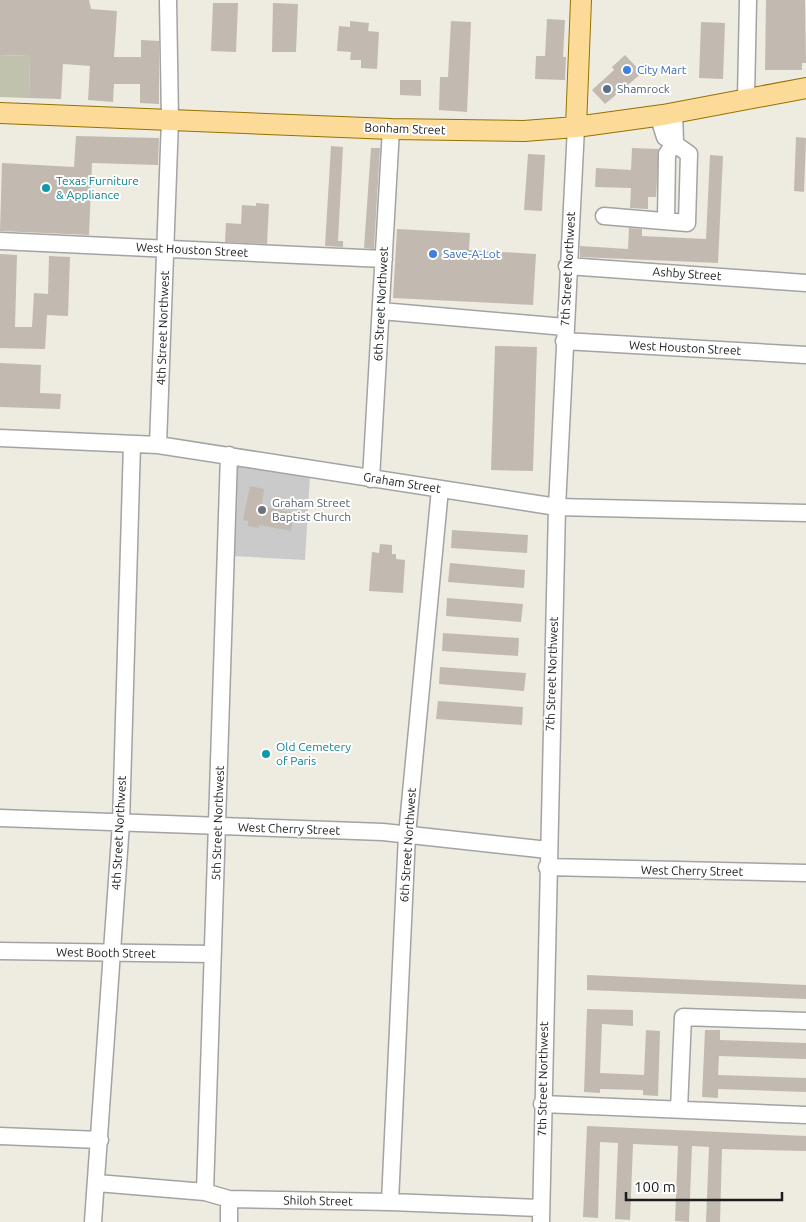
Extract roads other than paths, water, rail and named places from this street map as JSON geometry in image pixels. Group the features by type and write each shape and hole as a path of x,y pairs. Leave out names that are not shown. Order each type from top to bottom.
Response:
{"main road":[{"path":"576,127 581,0"},
{"name":"Bonham Street","path":"0,113 391,128 524,131 576,127 666,114 806,88"}],"street":[{"name":"4th Street Northwest","path":"158,445 170,120 168,0"},
{"path":"746,98 748,0"},
{"path":"604,216 687,223 689,154 675,142 666,114"},
{"name":"7th Street Northwest","path":"540,1215 557,507 564,334 576,127"},
{"name":"6th Street Northwest","path":"371,479 391,128"},
{"path":"666,221 667,154 675,142"},
{"name":"West Houston Street","path":"0,241 384,260"},
{"name":"Ashby Street","path":"568,266 806,283"},
{"name":"West Houston Street","path":"381,311 564,334 806,355"},
{"name":"Graham Street","path":"0,438 158,445 557,507 806,513"},
{"name":"4th Street Northwest","path":"93,1222 121,823 132,444"},
{"name":"5th Street Northwest","path":"205,1192 229,455"},
{"name":"6th Street Northwest","path":"390,1202 407,835 440,490"},
{"name":"West Cherry Street","path":"0,818 407,835 548,850"},
{"name":"West Cherry Street","path":"548,867 806,873"},
{"name":"West Booth Street","path":"0,952 212,954"},
{"path":"679,1109 683,1017 806,1021"},
{"path":"542,1104 806,1115"},
{"path":"0,1136 100,1140"},
{"name":"Shiloh Street","path":"97,1184 205,1192 229,1199 390,1202 540,1215"},
{"path":"229,1199 229,1222"}],"place":[{"name":"City Mart","path":"627,70"},
{"name":"Shamrock","path":"607,89"},
{"name":"Texas Furniture & Appliance","path":"46,188"},
{"name":"Save-A-Lot","path":"433,254"},
{"name":"Graham Street Baptist Church","path":"262,510"},
{"name":"Old Cemetery of Paris","path":"266,754"}]}
